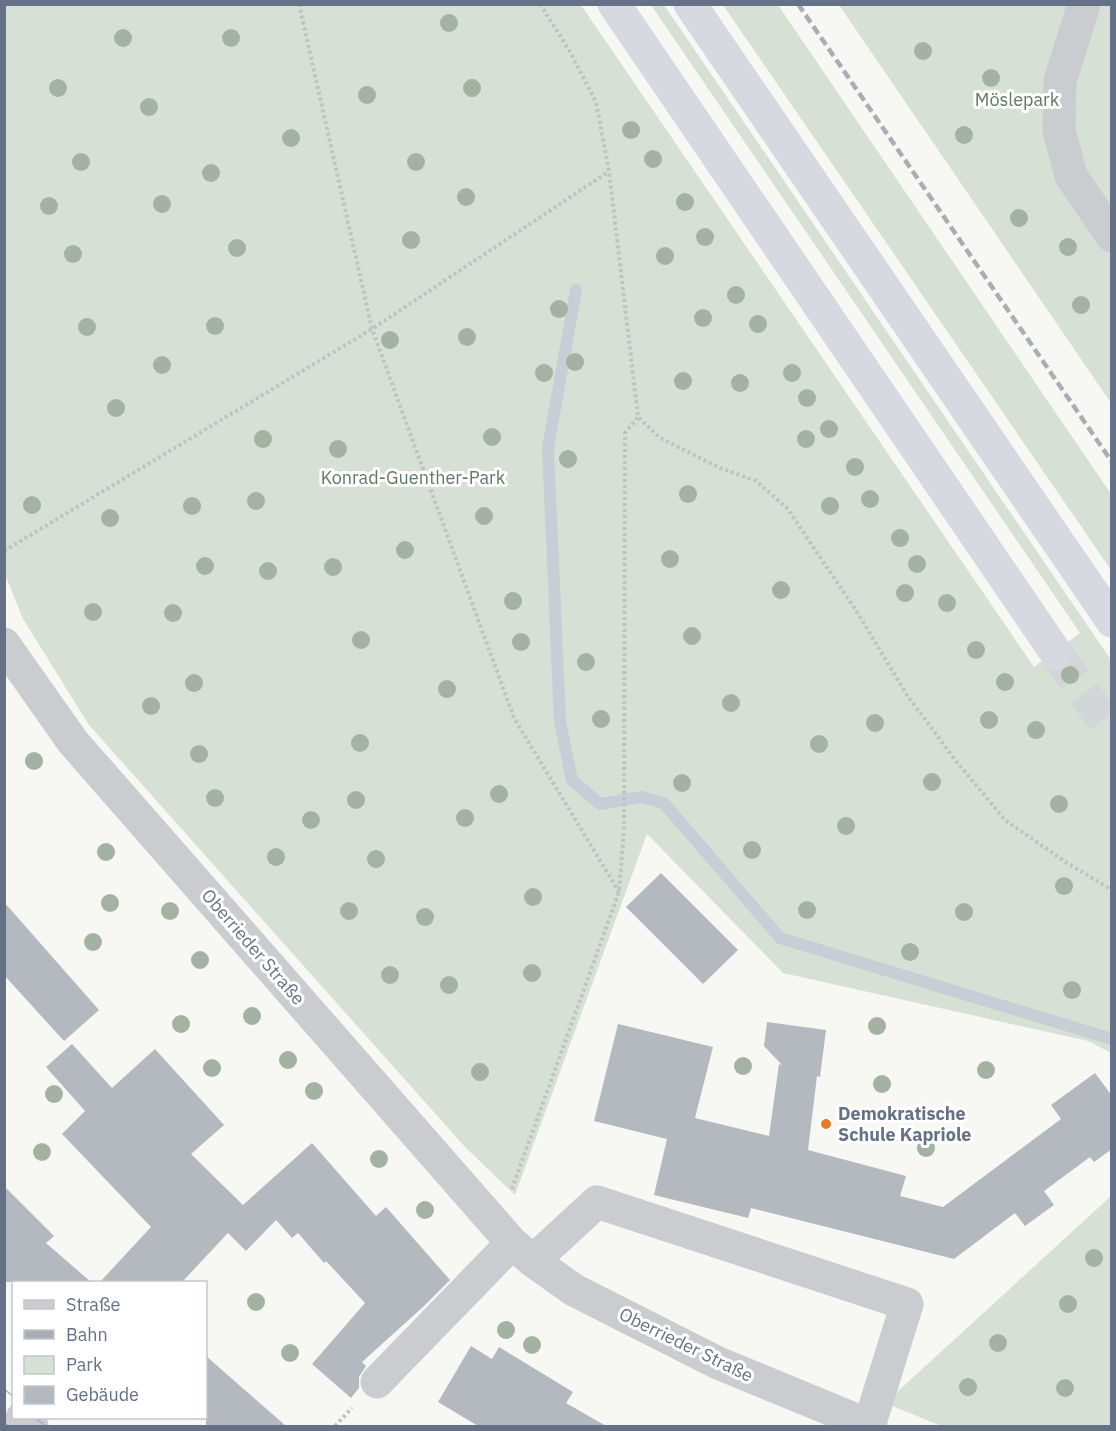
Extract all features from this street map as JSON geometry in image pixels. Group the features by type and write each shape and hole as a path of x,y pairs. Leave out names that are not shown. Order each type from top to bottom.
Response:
{"highway":[{"path":"614,4 1056,653"},
{"path":"690,4 1112,621"}],"street":[{"path":"1084,4 1060,81 1059,130 1071,176 1112,236"},
{"name":"Oberrieder Straße","path":"4,644 73,742 512,1241 574,1290 718,1363 870,1426"},
{"path":"377,1382 512,1241 597,1203 908,1304 870,1426"}],"path":[{"path":"299,4 372,329 514,718 619,892"},
{"path":"540,4 569,50 596,102 609,171 638,417 660,438 720,468 756,481 787,508 857,612 906,695 1005,820 1066,863 1112,891"},
{"path":"4,551 372,329 609,171"},
{"path":"512,1241 509,1198 619,892 624,828 625,433 638,417"}],"green space":[{"name":"Konrad-Guenther-Park","path":"4,5 581,5 1034,667 1080,633 651,5 664,5 1111,660 1111,1053 1088,1041 783,973 647,834 515,1195 465,1147 89,725 23,619 4,572"},
{"path":"723,5 778,5 1111,494 1111,570"},
{"name":"Möslepark","path":"839,5 1111,5 1111,403"},
{"path":"1111,1196 1111,1426 941,1426 885,1403"}],"building":[{"path":"661,873 738,950 703,984 626,907"},
{"path":"4,902 99,1010 64,1041 4,975"},
{"path":"767,1022 826,1030 820,1077 817,1076 808,1150 906,1176 900,1196 943,1207 1061,1119 1051,1105 1095,1073 1112,1096 1112,1149 1094,1162 1090,1157 1044,1191 1054,1205 1025,1226 1015,1213 954,1259 751,1208 748,1218 654,1195 667,1139 594,1121 618,1024 713,1047 695,1118 769,1136 779,1064 782,1065 764,1046"},
{"path":"72,1044 112,1088 155,1049 224,1125 191,1154 243,1205 312,1143 376,1216 386,1207 450,1280 362,1362 366,1366 359,1377 359,1388 351,1398 312,1364 365,1303 326,1261 324,1263 298,1233 292,1238 276,1220 246,1251 228,1233 183,1281 101,1281 151,1227 62,1134 85,1111 46,1067"},
{"path":"4,1186 54,1236 46,1243 90,1281 4,1282"},
{"path":"471,1346 492,1359 499,1347 573,1392 566,1403 606,1426 478,1426 438,1402"},
{"path":"207,1357 286,1426 206,1426"}],"waterway":[{"path":"576,290 548,448 560,722 572,780 600,804 642,797 664,803 780,938 1112,1039"}],"tunnel":[{"path":"1056,653 1112,733"}],"tram line":[{"path":"4,1389 12,1395"},
{"path":"37,1419 45,1426"},
{"path":"4,1422 9,1426"}],"railway":[{"path":"798,4 1112,462"}],"place":[{"name":"Demokratische Schule Kapriole","path":"826,1124"}]}
